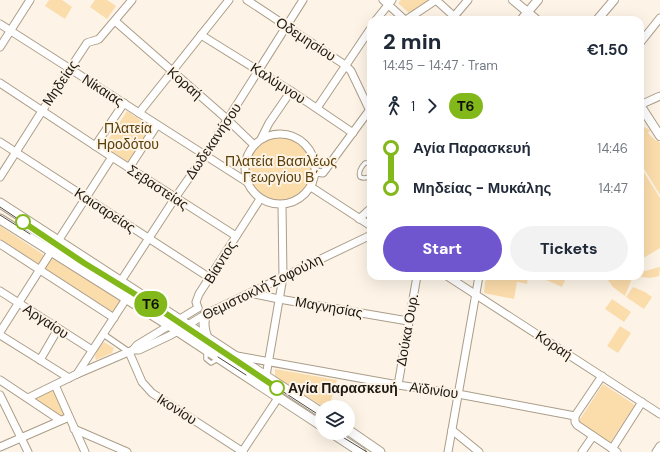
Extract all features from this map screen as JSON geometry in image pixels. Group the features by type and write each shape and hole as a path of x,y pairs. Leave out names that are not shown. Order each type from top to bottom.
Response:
{"main road":[{"path":"0,203 315,408"},
{"path":"0,219 315,422"},
{"path":"202,311 204,332 208,338"},
{"path":"355,435 380,452"},
{"path":"343,440 361,452"}],"street":[{"path":"0,47 30,0"},
{"name":"Μηδείας","path":"0,177 87,43 99,39 132,0"},
{"path":"139,113 229,0"},
{"name":"Οδεμησίου","path":"247,0 346,65"},
{"name":"Δωδεκανήσου","path":"121,282 175,198 205,156 304,0"},
{"path":"412,16 436,0 451,16"},
{"path":"456,16 468,0"},
{"path":"513,0 532,16"},
{"path":"524,16 538,0"},
{"path":"600,16 614,0"},
{"path":"379,16 387,2 402,16"},
{"path":"383,11 384,16"},
{"path":"644,37 660,18"},
{"name":"Κοραή","path":"115,20 228,120 254,145"},
{"name":"Νίκαιας","path":"0,24 247,182"},
{"path":"316,108 367,34"},
{"name":"Καλύμνου","path":"201,35 291,91 353,134"},
{"path":"346,65 351,71 367,104"},
{"name":"Σεβαστείας","path":"0,84 236,236"},
{"path":"261,139 269,123 291,91"},
{"path":"644,103 660,96"},
{"path":"95,146 124,104"},
{"path":"644,111 660,136"},
{"path":"315,172 323,172 326,169 367,114"},
{"path":"129,168 157,125"},
{"path":"278,134 292,136 304,142 312,153 316,166 311,187 298,200 282,205 273,204 260,199 253,193 247,182 245,168 246,160 248,153 261,139 278,134"},
{"name":"Καισαρείας","path":"0,142 210,278"},
{"path":"58,241 112,157"},
{"path":"311,187 367,224"},
{"name":"Βίαντος","path":"202,311 196,302 197,298 260,199"},
{"path":"266,376 283,277 282,205"},
{"path":"359,219 367,212"},
{"name":"Θεμιστοκλή Σοφούλη","path":"28,398 77,374 131,351 139,350 202,311 250,293 367,237"},
{"path":"0,244 114,318"},
{"path":"51,252 0,333 69,378"},
{"name":"Δούκα Ουρ.","path":"398,385 416,280"},
{"name":"Κοραή","path":"453,280 658,412"},
{"path":"448,452 478,280"},
{"name":"Αργαίου","path":"0,291 92,350"},
{"name":"Μαγνησίας","path":"250,293 408,321"},
{"path":"77,374 126,299"},
{"path":"40,360 58,329"},
{"path":"103,334 131,351"},
{"name":"Ικονίου","path":"131,351 142,382 152,393 242,452"},
{"name":"Αϊδινίου","path":"235,356 398,385 458,394 575,416"},
{"path":"602,376 575,416 575,422 577,425 593,436 615,450 642,402"},
{"path":"0,380 60,420"},
{"path":"55,385 85,452"},
{"path":"0,395 28,452"},
{"path":"242,452 278,398"},
{"path":"658,412 660,403"},
{"path":"0,447 69,417"},
{"path":"74,429 126,452"},
{"path":"452,430 479,452"},
{"path":"582,452 593,436"},
{"path":"656,452 660,446"}],"lane":[{"path":"367,163 365,163 359,170 360,177 367,177"}],"green space":[{"path":"49,0 62,0 72,7 65,19 45,6"},
{"path":"95,0 107,0 116,6 107,19 90,7"},
{"path":"401,0 429,0 410,14 398,3"},
{"name":"Πλατεία Ηροδότου","path":"127,111 151,127 128,162 104,146"},
{"path":"644,127 650,130 648,133 660,143 660,195 644,169"},
{"name":"Πλατεία Βασιλέως Γεωργίου Β΄","path":"281,136 294,139 304,146 311,156 314,169 311,182 304,192 294,199 281,202 268,199 258,192 251,182 248,169 251,156 258,146 268,139"},
{"path":"644,172 660,198 660,248 644,258"},
{"path":"0,226 44,255 39,264 0,239"},
{"path":"56,240 176,318 169,324 50,249"},
{"path":"52,254 124,299 113,314 44,269"},
{"path":"660,267 659,276 650,278 644,277 645,271"},
{"path":"486,280 528,280 527,284 517,282 514,299 484,293"},
{"path":"546,280 565,280 562,287"},
{"path":"608,280 631,280 625,296 613,287"},
{"path":"633,287 652,297 644,309 626,297"},
{"path":"612,299 631,312 624,322 605,309"},
{"path":"620,326 631,333 618,353 607,346"},
{"path":"104,342 114,348 112,353 96,360 96,353"},
{"path":"275,369 337,380 331,400 315,400 315,401 275,377"},
{"path":"603,384 635,405 610,443 578,422"},
{"path":"55,385 69,417 60,420 28,398"}],"tram line":[{"path":"0,207 315,412"},
{"path":"0,215 30,234"},
{"name":"Τ6","path":"23,222 84,263 156,307 205,342 277,388"},
{"path":"218,357 246,375"},
{"path":"347,440 367,452"}],"place":[{"name":"Αγία Παρασκευή","path":"277,388"}]}
